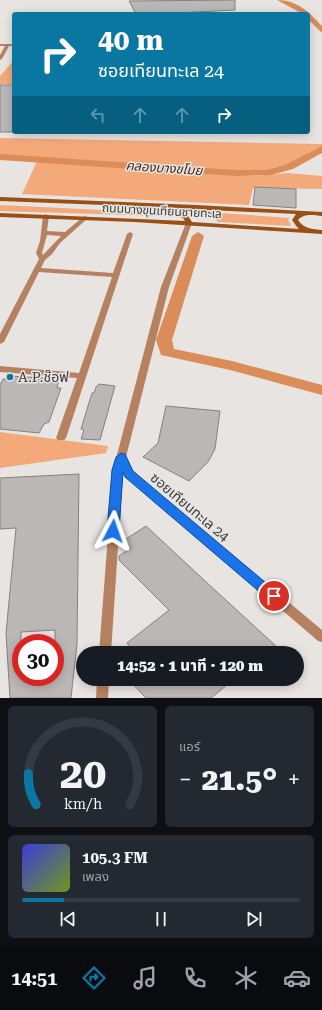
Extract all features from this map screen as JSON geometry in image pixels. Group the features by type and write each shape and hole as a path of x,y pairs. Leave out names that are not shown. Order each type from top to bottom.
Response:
{"main road":[{"name":"ถนนบางขุนเทียนชายทะเล","path":"0,199 322,214"},
{"path":"149,205 168,210 186,218 189,223"},
{"path":"304,213 299,215 296,223 310,231"},
{"name":"ถนนบางขุนเทียนชายทะเล","path":"0,215 189,223 322,232"}],"street":[{"path":"0,45 12,45"},
{"path":"0,59 8,45"},
{"path":"42,259 40,253 46,216"},
{"path":"0,342 38,270 42,259 85,218"},
{"path":"105,646 118,470 165,287 189,223"},
{"path":"43,233 67,234"},
{"path":"61,438 130,234"},
{"path":"38,270 116,275"},
{"path":"0,369 82,376"},
{"name":"ซอยเทียนทะเล 24","path":"121,457 129,474 322,637"},
{"path":"102,698 103,686"}],"shaded area":[{"path":"12,62 12,84 0,84 0,76"},
{"path":"0,138 322,144 322,147 286,166 267,171 239,172 0,155"},
{"path":"37,161 255,176 288,173 322,176 322,189 253,188 249,205 22,194"},
{"path":"0,205 164,213 164,216 0,211"},
{"path":"220,213 290,218 288,220 291,226 218,222 214,216"},
{"path":"0,432 108,446 106,453 0,468"}],"building":[{"path":"235,0 235,10 196,12 135,12 129,1"},
{"path":"0,85 12,85 12,132 0,132"},
{"path":"255,187 296,189 296,208 253,205"},
{"path":"10,376 59,379 57,388 61,388 49,422 44,424 39,433 0,429 0,385 3,379 8,379"},
{"path":"99,384 115,386 100,440 81,439 84,430 81,429 92,393 94,393"},
{"path":"166,406 220,411 215,449 208,462 189,481 143,457 158,443"},
{"path":"79,474 77,644 71,698 10,698 6,633 16,528 0,529 0,478"},
{"path":"146,526 276,646 129,646 127,643 169,610 119,560 119,556 131,548 123,541"},
{"path":"135,686 226,686 211,698 146,698"}],"waterway":[{"name":"คลองบางขโมย","path":"280,0 305,12"},
{"name":"คลองบางขโมย","path":"310,17 322,31"},
{"name":"คลองบางขโมย","path":"0,157 236,173 267,173 289,167 322,149"},
{"path":"198,236 164,340 167,352 232,366 322,390"}],"place":[{"name":"A.P.ช๊อฟ","path":"10,377"}],"route":[{"path":"113,531 118,470 121,457 129,474 274,596"}]}
